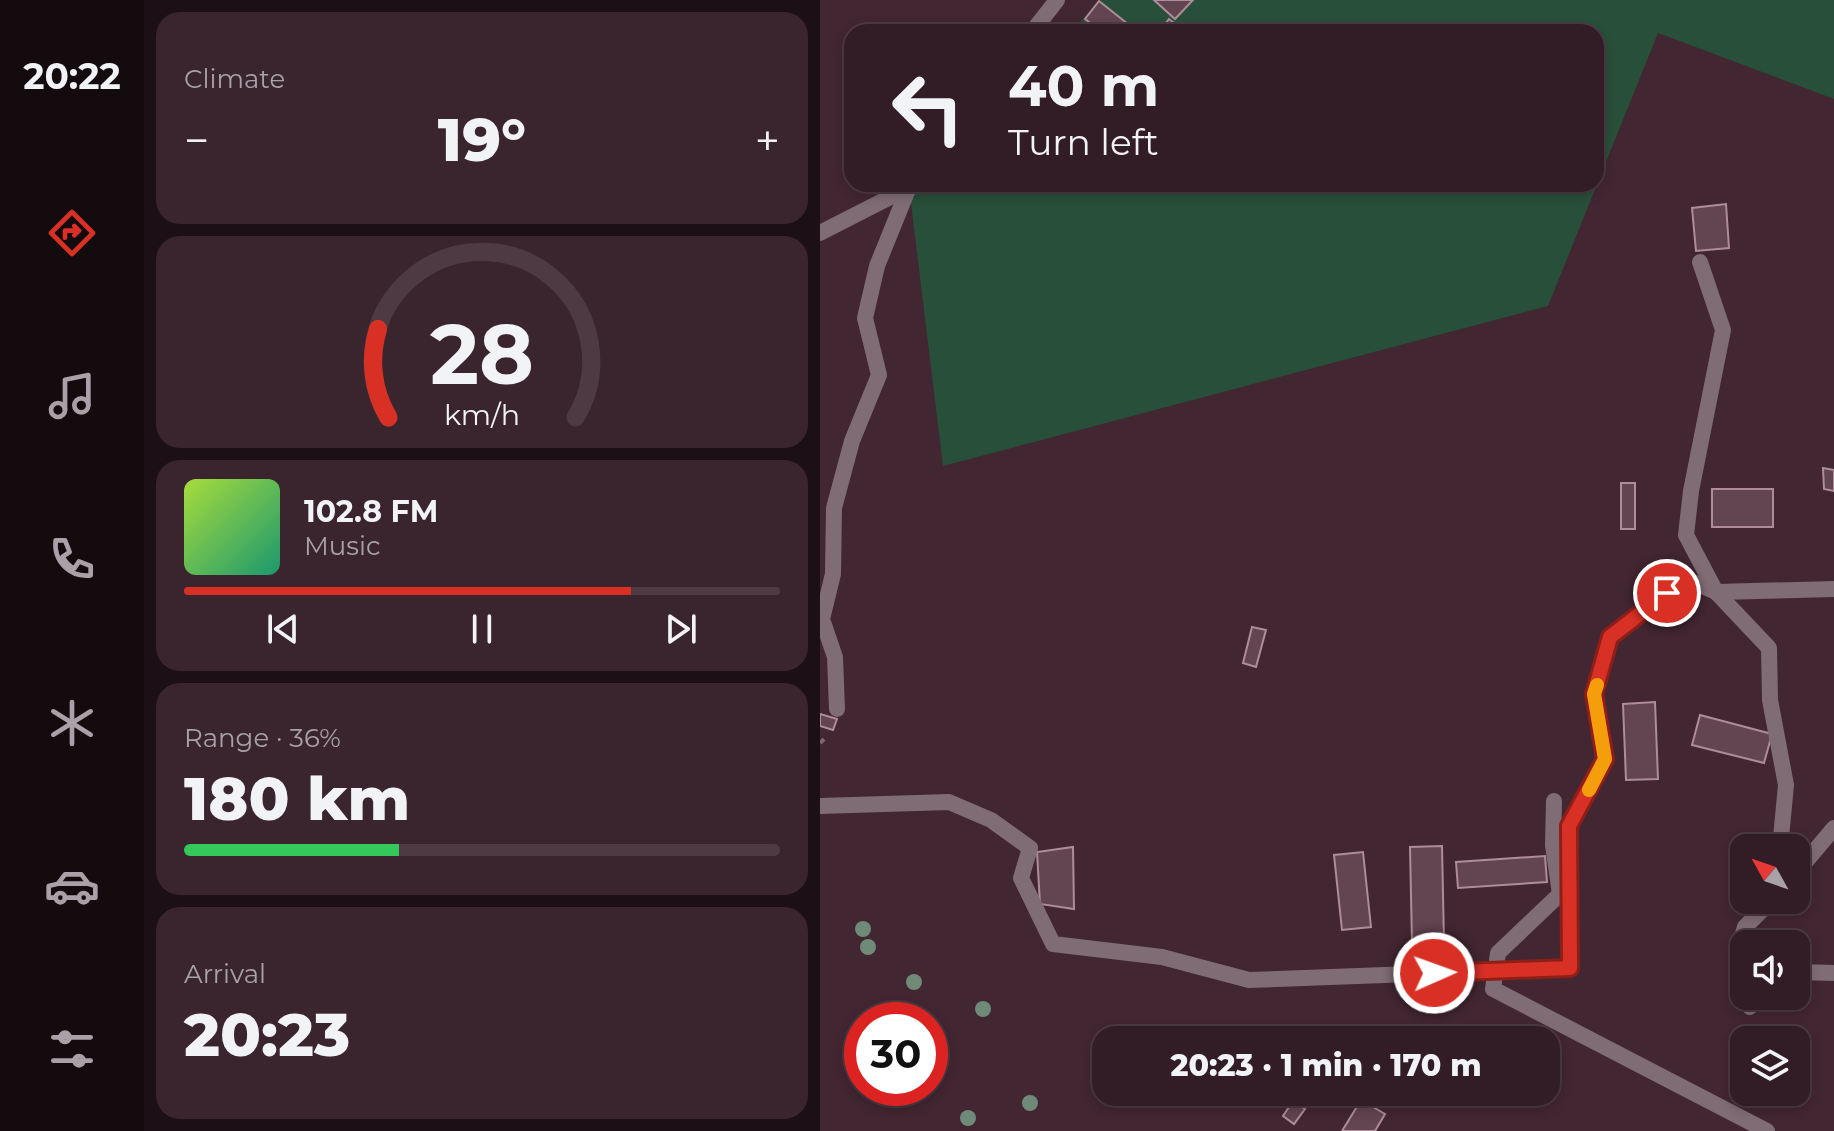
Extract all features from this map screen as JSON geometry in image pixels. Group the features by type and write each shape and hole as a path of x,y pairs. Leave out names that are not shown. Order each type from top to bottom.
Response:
{"street":[{"path":"1038,24 1057,0"},
{"path":"820,233 900,192"},
{"path":"837,709 835,657 822,619 833,574 834,508 852,441 879,375 865,318 877,266 909,192"},
{"path":"1700,262 1723,330 1693,477 1686,535 1716,592 1769,648 1770,700 1786,785 1781,834"},
{"path":"820,806 949,802 991,820 1030,848 1021,878 1053,944 1162,957 1249,980 1570,968 1569,826 1605,759 1594,694 1610,637 1686,579 1716,592 1834,589"},
{"path":"820,581 826,601"},
{"path":"1554,801 1553,845 1560,894 1498,953 1493,989 1767,1131"},
{"path":"1810,856 1834,828"},
{"path":"1744,930 1758,914"},
{"path":"1810,972 1834,973"}],"green space":[{"path":"1100,0 1834,0 1834,99 1658,33 1604,167 1604,24 1078,24"},
{"path":"910,192 1594,192 1548,306 943,466"}],"building":[{"path":"1154,0 1193,0 1175,19"},
{"path":"1099,1 1128,24 1092,24 1085,19"},
{"path":"1726,204 1729,248 1696,251 1692,208"},
{"path":"1823,468 1834,470 1834,491 1824,489"},
{"path":"1621,483 1635,483 1635,529 1621,529"},
{"path":"1712,489 1773,489 1773,527 1712,527"},
{"path":"1252,627 1266,630 1256,667 1243,663"},
{"path":"1655,702 1658,779 1626,780 1623,704"},
{"path":"820,714 837,719 833,730 820,726"},
{"path":"1700,715 1772,734 1764,763 1692,745"},
{"path":"1442,846 1444,942 1412,943 1410,847"},
{"path":"1073,847 1074,909 1040,904 1037,852"},
{"path":"1363,852 1371,927 1342,930 1334,855"},
{"path":"1545,856 1547,882 1458,888 1456,862"},
{"path":"1290,1106 1305,1109 1294,1124 1283,1116"},
{"path":"1357,1106 1371,1106 1385,1114 1375,1131 1342,1131"}],"slow traffic":[{"path":"1589,790 1605,759 1594,694 1597,685"}],"route":[{"path":"1434,973 1570,968 1569,826 1605,759 1594,694 1610,637 1667,593"}]}
